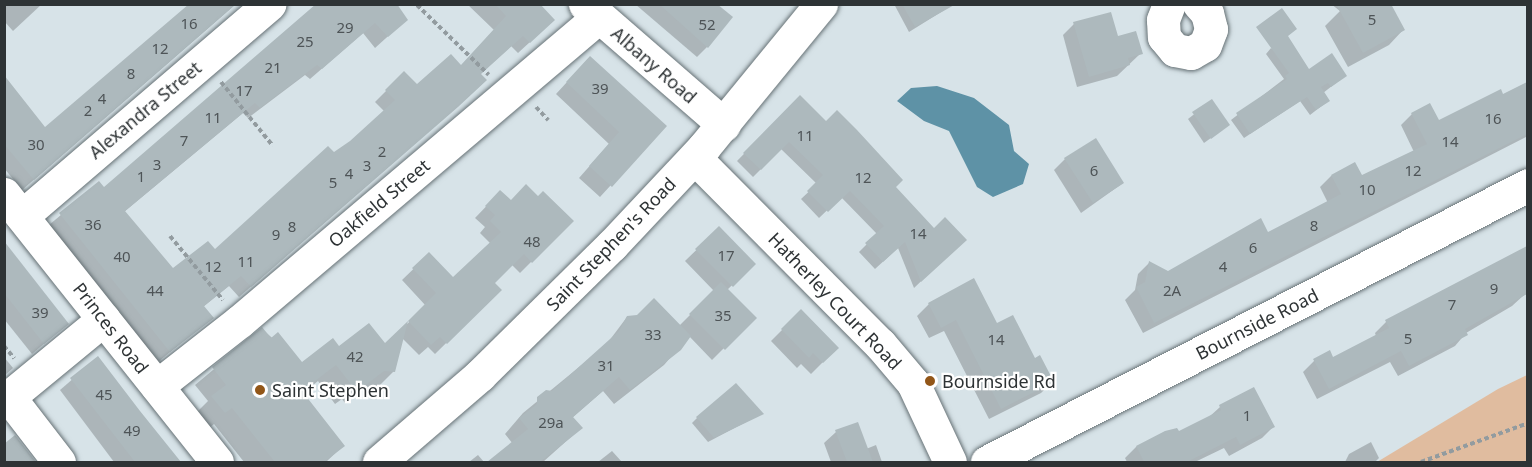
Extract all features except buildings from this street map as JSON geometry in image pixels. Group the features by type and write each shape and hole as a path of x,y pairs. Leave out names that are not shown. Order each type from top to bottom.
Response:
{"street":[{"name":"Alexandra Street","path":"13,205 204,60 269,4"},
{"name":"Saint Stephen's Road","path":"379,462 480,375 695,158 822,4"},
{"path":"1169,4 1163,20 1164,38 1175,50 1191,53 1206,45 1211,29 1207,13 1199,4"},
{"name":"Albany Road","path":"592,10 724,124"},
{"name":"Oakfield Street","path":"156,386 521,98 592,10"},
{"name":"Hatherley Court Road","path":"695,158 880,344 913,383 950,462"},
{"name":"Bournside Road","path":"987,462 1527,185"},
{"name":"Princes Road","path":"13,205 217,462"},
{"path":"59,462 7,399 104,320"}],"path":[{"path":"417,5 548,120"},
{"path":"204,60 273,146"},
{"path":"170,236 240,321"},
{"path":"1421,462 1527,423"}],"shaded area":[{"path":"1527,375 1527,462 1377,462 1498,389"}],"water":[{"path":"937,86 974,98 1009,125 1014,151 1029,164 1023,184 993,197 977,187 949,131 924,121 897,101 911,88"}],"place":[{"name":"Bournside Rd","path":"930,381"},
{"name":"Saint Stephen","path":"260,390"}]}
